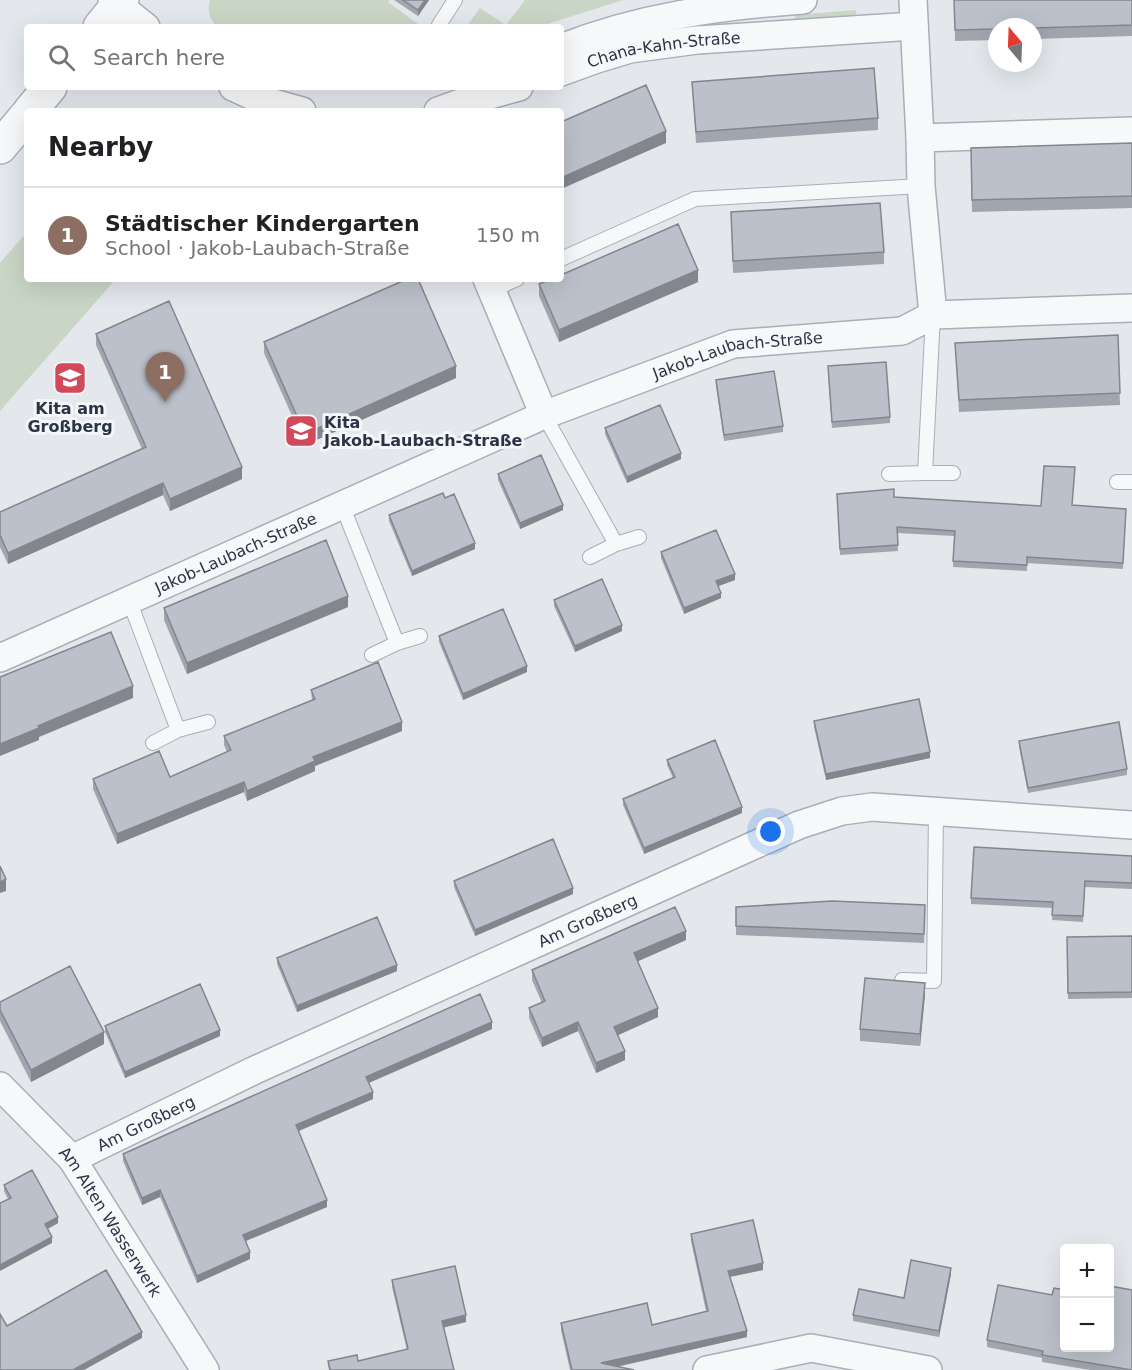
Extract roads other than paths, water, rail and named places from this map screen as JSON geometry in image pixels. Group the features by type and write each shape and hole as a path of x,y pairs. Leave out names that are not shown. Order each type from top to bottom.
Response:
{"street":[{"name":"Chana-Kahn-Straße","path":"564,47 630,24 735,5 803,0"},
{"path":"770,1 770,35"},
{"path":"113,8 141,24"},
{"name":"Chana-Kahn-Straße","path":"564,71 597,58 630,49 697,40 770,35 913,13"},
{"path":"913,13 921,186 933,315"},
{"path":"32,108 48,90"},
{"path":"240,90 259,99 291,108"},
{"path":"452,100 475,90"},
{"path":"452,100 504,90"},
{"path":"0,147 24,119"},
{"path":"920,138 1132,131"},
{"path":"490,285 544,415"},
{"name":"Jakob-Laubach-Straße","path":"0,658 544,415 733,344 903,331 933,315 1132,308"},
{"name":"Am Großberg","path":"72,1159 255,1070 799,825 842,811 872,807 1132,825"},
{"name":"Am Alten Wasserwerk","path":"0,1086 72,1159 205,1370"},
{"path":"707,1370 811,1348 928,1370"}],"lane":[{"path":"440,24 455,0"},
{"path":"564,258 694,199 921,186"},
{"path":"925,473 933,315"},
{"path":"544,415 616,544"},
{"path":"889,474 953,473"},
{"path":"1117,482 1132,482"},
{"path":"342,505 397,643"},
{"path":"590,556 639,537"},
{"path":"129,600 178,730"},
{"path":"372,656 397,643 420,636"},
{"path":"153,743 178,730 208,722"},
{"path":"902,980 934,981 936,811"}],"place":[{"name":"Kita am Großberg","path":"70,378"},
{"name":"Städtischer Kindergarten","path":"165,402"},
{"name":"Kita Jakob-Laubach-Straße","path":"301,431"}]}
